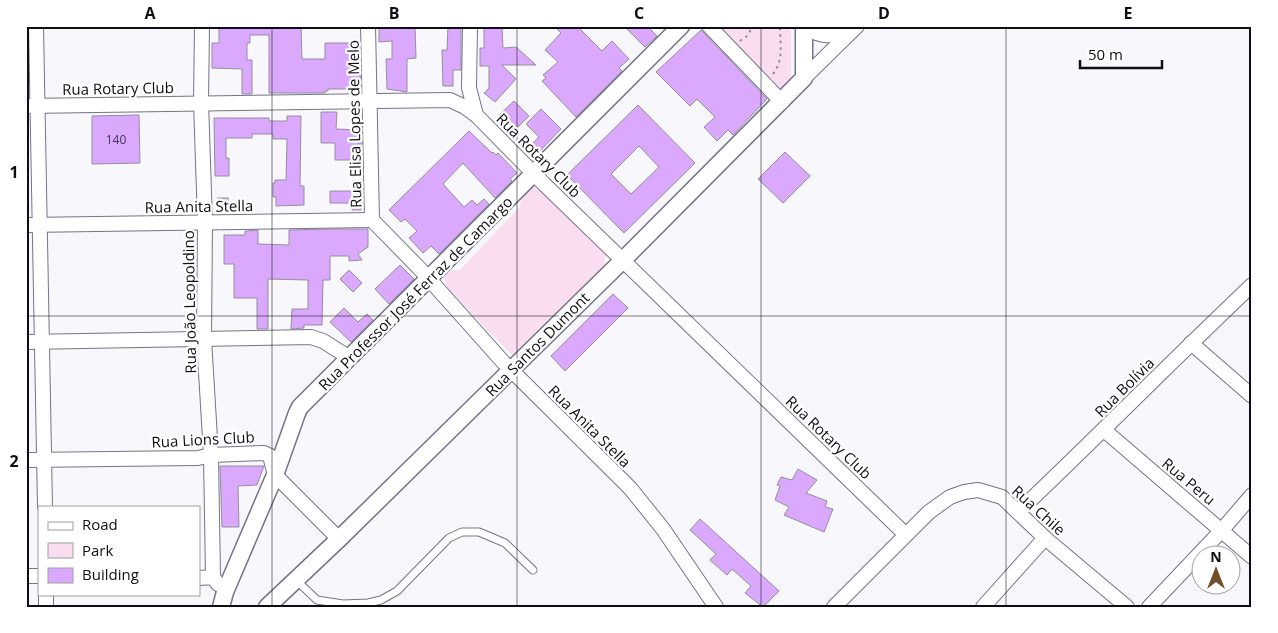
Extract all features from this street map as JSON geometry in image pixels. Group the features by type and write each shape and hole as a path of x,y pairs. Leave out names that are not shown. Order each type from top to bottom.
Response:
{"street":[{"path":"36,26 32,106 33,225 41,342 45,506"},
{"name":"Rua João Leopoldino","path":"202,26 201,102 205,222 204,339 211,455 206,577"},
{"name":"Rua Elisa Lopes de Melo","path":"368,26 372,220"},
{"path":"470,26 469,88 476,115"},
{"name":"Rua Professor José Ferraz de Camargo","path":"223,599 275,475 300,407 681,26"},
{"path":"709,26 782,102"},
{"path":"804,78 804,27 829,36 854,29"},
{"name":"Rua Santos Dumont","path":"267,607 339,539 623,260 854,29"},
{"path":"450,100 469,88"},
{"name":"Rua Rotary Club","path":"32,106 201,102 450,100 465,107 476,115 534,174 905,534"},
{"name":"Rua Anita Stella","path":"33,225 372,220 428,278 511,370 630,488 663,529 716,607"},
{"name":"Rua Bolívia","path":"1018,512 1104,430 1191,342 1252,285"},
{"path":"26,342 311,338 323,341 350,358"},
{"path":"1191,342 1252,396"},
{"name":"Rua Peru","path":"1104,430 1252,556"},
{"name":"Rua Lions Club","path":"26,460 198,458 211,455 264,453 270,456 275,475 339,539"},
{"name":"Rua Chile","path":"834,607 929,512 950,497 978,490 1002,497 1045,538 1127,607"},
{"path":"1149,607 1252,496"},
{"path":"983,607 1045,538"},
{"path":"206,577 223,599 234,607"}],"lane":[{"path":"296,579 317,600 343,604 368,603 381,600 397,591 449,538 462,532 479,532 505,543 533,570"}],"path":[{"path":"731,47 747,36 753,26"},
{"path":"766,84 778,67 781,58 780,26"}],"green space":[{"path":"713,26 791,26 791,80 784,88 776,88"},
{"path":"532,186 539,187 606,255 604,267 516,357 447,288 444,275 446,271 460,270 520,206 523,193"}],"building":[{"path":"219,26 301,26 302,59 325,59 325,43 353,43 354,49 360,49 358,74 360,74 361,89 328,89 325,93 269,93 269,35 250,35 250,43 247,43 247,60 252,60 252,94 242,94 242,69 212,68 212,43 219,43"},
{"path":"379,26 415,26 416,58 407,59 407,92 387,89 386,59 392,59 392,41 379,42"},
{"path":"448,26 461,26 461,70 453,70 453,86 443,86 442,50 447,50"},
{"path":"484,26 502,26 503,48 516,47 536,65 502,65 516,79 495,102 484,93 489,88 489,66 480,66 480,48 484,48"},
{"path":"554,26 577,26 602,51 612,41 629,59 619,68 622,71 576,117 542,81 546,78 543,75 558,62 545,50 561,33"},
{"path":"624,26 647,26 657,36 645,47"},
{"path":"701,30 767,99 733,135 728,130 717,141 704,127 715,117 697,99 690,106 656,72"},
{"path":"514,101 529,116 515,130 499,115"},
{"path":"638,105 695,163 624,233 567,175","holes":["639,146 659,167 631,194 611,174"]},
{"path":"541,109 561,129 537,154 530,146 539,137 526,124"},
{"path":"321,112 337,112 336,129 361,130 362,144 358,144 358,160 335,160 335,143 321,143"},
{"path":"139,115 140,163 92,164 92,116"},
{"path":"287,116 301,116 300,186 304,186 304,205 276,206 276,197 273,197 273,183 275,183 275,180 286,180 287,139 273,139 273,134 252,134 252,138 226,138 226,158 229,158 229,176 215,176 214,118 269,118 269,121 287,121"},
{"path":"469,131 492,153 496,155 498,153 517,173 510,179 512,181 495,198 463,163 443,184 464,207 472,200 477,205 484,199 489,204 439,254 431,246 423,253 409,238 417,231 405,219 401,222 389,210"},
{"path":"785,152 810,176 783,203 758,179"},
{"path":"330,191 361,191 361,210 352,210 352,203 330,203"},
{"path":"218,198 228,198 228,207 218,207"},
{"path":"368,229 368,247 358,254 362,260 349,261 349,256 330,256 330,280 323,280 322,325 304,325 304,328 291,329 292,309 308,309 308,280 268,279 268,329 257,329 257,298 234,298 234,264 224,264 224,235 245,235 245,231 258,230 258,244 289,245 289,230"},
{"path":"400,265 414,279 389,304 375,289"},
{"path":"349,270 362,283 353,292 340,279"},
{"path":"613,294 628,308 565,371 551,356"},
{"path":"344,308 358,322 367,314 373,320 351,342 330,322"},
{"path":"220,466 264,466 257,485 238,486 239,527 222,527"},
{"path":"798,469 817,480 806,493 827,501 825,507 833,509 824,532 784,515 789,507 775,500 780,486 777,485 781,477 792,480"},
{"path":"700,519 779,591 763,607 745,593 751,586 732,569 727,575 710,560 716,554 690,530"}]}
